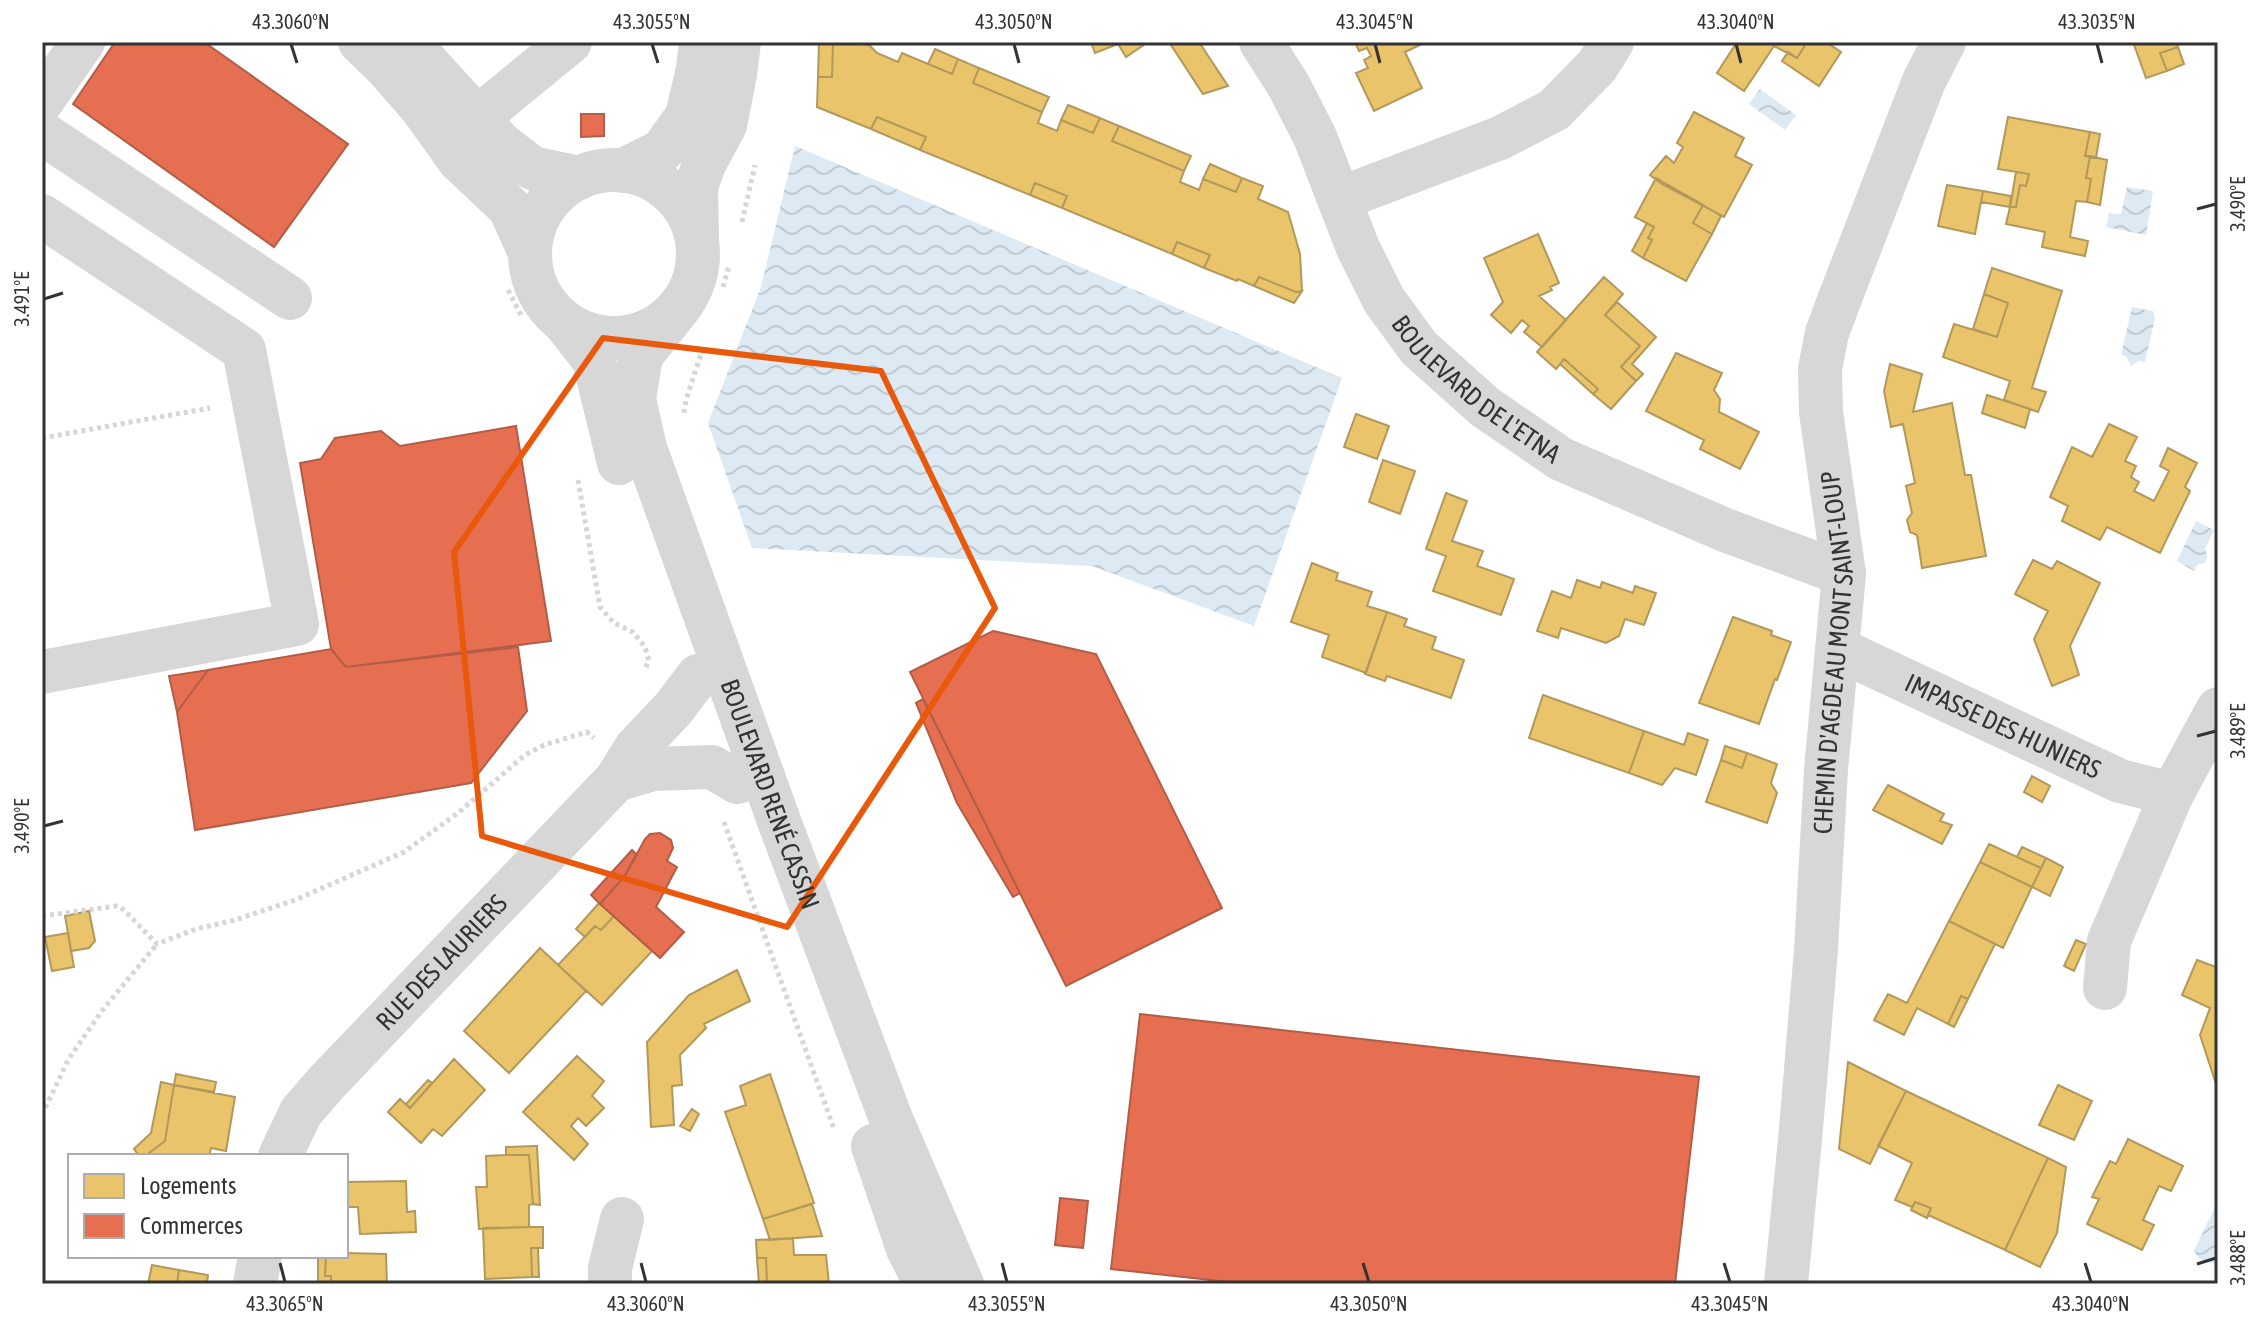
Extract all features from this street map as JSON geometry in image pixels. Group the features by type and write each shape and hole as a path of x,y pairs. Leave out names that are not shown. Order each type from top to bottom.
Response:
{"street":[{"path":"360,42 421,107 459,160 510,208 518,270"},
{"path":"408,42 500,143 532,168 579,178"},
{"path":"476,119 570,42"},
{"path":"622,171 662,151 687,116 701,42"},
{"path":"717,270 696,187 704,164 725,125 739,42"},
{"name":"BOULEVARD DE L'ETNA","path":"1261,42 1289,86 1315,137 1358,248 1384,300 1419,348 1485,407 1561,459 1725,530 1844,574"},
{"path":"1339,199 1500,138 1554,110 1597,66 1612,42"},
{"name":"CHEMIN D'AGDE AU MONT SAINT-LOUP","path":"1786,1284 1816,950 1826,770 1844,574 1821,412 1820,369 1827,333 1924,81 1944,42"},
{"path":"42,101 69,47"},
{"path":"42,133 290,298"},
{"path":"518,270 543,208 559,190 579,178 601,171 622,171 648,177 670,191 687,212 696,236 717,270"},
{"path":"120,268 159,211"},
{"path":"42,216 244,350 297,624 42,672"},
{"path":"518,270 534,280 546,304 547,325 615,338 640,334 664,322 682,304 692,284 717,270"},
{"name":"BOULEVARD RENÉ CASSIN","path":"682,304 641,356 634,399 645,448 874,1075 962,1284"},
{"name":"BOULEVARD RENÉ CASSIN","path":"547,325 594,360 617,457 698,676 730,801 753,832 847,1073 908,1249 926,1284"},
{"name":"IMPASSE DES HUNIERS","path":"1838,649 2120,781 2172,794"},
{"name":"RUE DES LAURIERS","path":"281,1154 301,1112 327,1082 608,761 636,748 673,709 698,676"},
{"path":"2105,988 2109,941 2172,794 2218,709"},
{"path":"608,761 653,769 712,767 730,801"},
{"path":"610,1284 610,1268 622,1219"},
{"path":"255,1284 260,1258"}],"path":[{"path":"739,232 756,160"},
{"path":"518,270 547,325"},
{"path":"682,423 704,344"},
{"path":"42,438 255,400"},
{"path":"576,468 600,607 614,623 633,632 645,647 649,661 644,673"},
{"path":"42,1115 68,1060 157,944 196,929 295,900 404,852 458,813 525,755 544,745 587,732 608,761"},
{"path":"730,801 767,946 835,1133"},
{"path":"42,916 117,906 157,944"}],"highlighted area":[{"path":"603,338 881,371 995,608 787,927 482,836 454,552"}],"water":[{"path":"1760,89 1796,115 1785,130 1749,104"},
{"path":"795,146 1342,378 1254,626 1092,566 752,548 708,423 761,287"},
{"path":"2127,187 2153,191 2146,235 2106,227 2109,213 2121,214"},
{"path":"2132,307 2153,311 2155,318 2145,362 2139,361 2131,366 2126,356 2121,355"},
{"path":"2196,521 2214,530 2205,549 2206,560 2198,564 2194,571 2177,561"},
{"path":"2218,1206 2218,1262 2207,1262 2200,1259 2194,1250"}],"building: Logements":[{"path":"1091,42 1148,42 1126,57 1118,44 1095,53"},
{"path":"1169,42 1199,42 1228,86 1203,94"},
{"path":"1355,42 1426,42 1405,52 1422,88 1374,111 1356,73 1368,68 1364,60 1371,56 1367,48 1359,51"},
{"path":"1737,42 1807,42 1797,58 1774,46 1744,91 1717,73"},
{"path":"1807,42 1826,42 1841,52 1819,86 1782,61 1788,52 1797,58"},
{"path":"2133,42 2176,42 2178,47 2160,53 2167,71 2146,78"},
{"path":"819,43 833,44 832,77 818,77"},
{"path":"833,44 869,45 877,53 898,62 902,53 952,74 958,59 979,68 973,83 1042,112 1038,123 1057,131 1061,120 1093,133 1100,118 1119,126 1112,141 1184,171 1180,182 1199,190 1203,179 1236,192 1242,178 1263,186 1258,199 1288,212 1300,254 1302,291 1296,292 1259,277 1254,286 1237,281 1204,268 1210,255 1177,242 1172,254 1062,208 1067,196 1035,183 1030,195 920,150 926,137 877,117 871,129 817,107 818,77 832,77"},
{"path":"2178,47 2184,64 2167,71 2160,53"},
{"path":"935,49 958,59 952,74 928,64"},
{"path":"979,68 1049,97 1042,112 973,83"},
{"path":"1068,105 1100,118 1093,133 1061,120"},
{"path":"1694,112 1744,138 1735,156 1752,165 1724,217 1650,175 1666,156 1674,163 1683,147 1677,143"},
{"path":"877,117 926,137 920,150 871,129"},
{"path":"2008,117 2090,132 2085,156 2090,156 2086,178 2091,179 2087,202 2076,201 2070,237 2088,241 2085,256 2042,247 2045,232 2006,224 2010,207 2016,207 2020,185 2026,186 2029,174 1998,169"},
{"path":"1119,126 1191,156 1184,171 1112,141"},
{"path":"2090,132 2100,134 2096,158 2085,156"},
{"path":"2090,156 2107,160 2100,205 2087,202 2091,179 2086,178"},
{"path":"1210,164 1242,178 1236,192 1203,179"},
{"path":"2016,172 2029,174 2026,186 2020,185 2016,207 2010,207"},
{"path":"1656,178 1703,205 1693,223 1712,234 1686,281 1643,258 1652,240 1648,238 1654,227 1635,217"},
{"path":"1035,183 1067,196 1062,208 1030,195"},
{"path":"1947,185 1983,191 1975,234 1938,226"},
{"path":"1983,191 2011,196 2010,207 1981,202"},
{"path":"1703,205 1721,216 1712,234 1693,223"},
{"path":"1647,223 1654,227 1648,238 1652,240 1643,258 1632,251"},
{"path":"1538,234 1559,283 1539,296 1566,320 1542,347 1524,332 1529,326 1522,320 1511,333 1491,315 1503,302 1484,258"},
{"path":"1177,242 1210,255 1204,268 1172,254"},
{"path":"1992,268 2062,291 2032,388 2046,392 2038,412 2004,400 2010,381 1943,357 1954,324 1997,337 2008,303 1984,294"},
{"path":"1259,277 1296,292 1302,291 1294,303 1254,286"},
{"path":"1604,277 1623,294 1605,315 1640,346 1621,367 1636,381 1611,409 1593,394 1598,389 1564,359 1556,369 1537,352"},
{"path":"1984,294 2008,303 1997,337 1973,329"},
{"path":"1617,302 1656,337 1632,364 1643,374 1636,381 1621,367 1640,346 1605,315"},
{"path":"1676,353 1722,373 1714,390 1720,399 1719,412 1759,432 1740,469 1700,449 1704,440 1646,411"},
{"path":"1564,359 1598,389 1593,394 1560,364"},
{"path":"1890,364 1922,374 1913,412 1952,403 1965,475 1971,475 1986,556 1922,568 1917,535 1910,532 1907,520 1912,513 1906,486 1915,483 1903,424 1891,427 1884,391"},
{"path":"1987,395 2030,409 2025,428 1982,413"},
{"path":"1356,414 1389,426 1377,459 1344,447"},
{"path":"2109,424 2137,437 2125,461 2136,466 2131,477 2139,482 2134,491 2154,501 2169,471 2160,466 2168,448 2197,463 2185,487 2190,491 2160,553 2107,527 2100,540 2062,521 2068,506 2050,497 2072,447 2092,457"},
{"path":"1383,460 1415,471 1400,514 1369,502"},
{"path":"1446,493 1467,501 1452,541 1483,551 1477,566 1514,579 1501,615 1433,591 1446,556 1426,549"},
{"path":"2033,560 2052,569 2057,561 2100,583 2070,646 2079,675 2052,686 2034,639 2048,611 2015,594"},
{"path":"1312,563 1338,573 1336,580 1372,592 1367,606 1387,612 1366,673 1322,657 1329,635 1291,622"},
{"path":"1577,580 1600,588 1602,582 1633,593 1635,586 1656,593 1644,625 1625,619 1619,636 1606,643 1561,628 1558,638 1537,631 1552,591 1571,598"},
{"path":"1387,612 1407,619 1404,626 1436,637 1432,649 1464,660 1451,698 1387,676 1385,681 1365,674"},
{"path":"1733,617 1772,631 1771,635 1791,642 1759,724 1699,703"},
{"path":"1543,695 1644,731 1629,773 1529,738"},
{"path":"1644,731 1684,745 1688,733 1708,740 1696,775 1675,768 1662,785 1629,773"},
{"path":"1725,746 1747,753 1742,768 1721,760"},
{"path":"1747,753 1777,764 1771,783 1777,793 1767,823 1706,802 1721,760 1742,768"},
{"path":"2032,776 2050,786 2042,802 2024,792"},
{"path":"1888,785 1944,814 1940,821 1952,825 1942,844 1873,810"},
{"path":"1989,844 2041,868 2032,887 1980,862"},
{"path":"2022,847 2046,858 2041,868 2017,857"},
{"path":"2046,858 2063,867 2050,896 2032,887"},
{"path":"1980,862 2032,887 2003,948 1949,921"},
{"path":"599,903 614,916 601,930 595,926 585,937 576,929"},
{"path":"89,911 95,941 89,948 71,951 65,916"},
{"path":"614,916 652,951 602,1005 558,965 595,926 601,930"},
{"path":"1949,921 1995,944 1968,999 1961,996 1948,1024 1917,1008 1904,1035 1874,1020 1888,994 1907,1003"},
{"path":"68,933 74,967 52,971 45,937"},
{"path":"2076,940 2086,944 2074,971 2064,966"},
{"path":"540,948 586,991 509,1073 464,1031"},
{"path":"2197,960 2216,967 2218,964 2217,1087 2200,1035 2210,1008 2182,995"},
{"path":"737,970 750,1001 704,1024 706,1028 680,1055 682,1085 672,1086 674,1125 651,1127 647,1042 689,995"},
{"path":"1961,996 1968,999 1954,1027 1948,1024"},
{"path":"577,1056 604,1081 592,1096 604,1108 586,1126 578,1118 571,1126 588,1144 574,1160 523,1112"},
{"path":"454,1059 485,1090 442,1136 433,1129 421,1143 388,1112 400,1099 410,1108"},
{"path":"1848,1062 1906,1091 1870,1164 1839,1149"},
{"path":"176,1074 216,1082 214,1092 174,1085"},
{"path":"770,1074 814,1203 763,1219 725,1112 746,1105 740,1086"},
{"path":"428,1080 432,1083 410,1108 406,1104"},
{"path":"161,1082 174,1085 165,1141 148,1154 138,1154 134,1149 151,1133"},
{"path":"174,1085 235,1097 226,1151 211,1148 210,1154 148,1154 165,1141"},
{"path":"2058,1085 2092,1101 2074,1140 2039,1125"},
{"path":"1906,1091 2048,1158 2005,1250 1928,1215 1931,1208 1915,1202 1912,1207 1895,1200 1912,1163 1878,1146"},
{"path":"692,1109 699,1114 690,1131 680,1126"},
{"path":"2128,1139 2183,1166 2171,1191 2159,1186 2143,1220 2154,1225 2142,1250 2087,1224 2099,1199 2092,1197 2110,1161 2116,1164"},
{"path":"537,1146 540,1205 533,1204 529,1155 506,1155 506,1147"},
{"path":"529,1155 533,1204 529,1205 529,1227 479,1229 476,1187 487,1187 486,1156"},
{"path":"2048,1158 2066,1167 2057,1233 2040,1267 2005,1250"},
{"path":"406,1181 407,1212 415,1211 416,1232 360,1234 358,1207 348,1207 348,1182"},
{"path":"1915,1202 1931,1208 1927,1218 1911,1210"},
{"path":"812,1204 822,1236 770,1240 763,1219"},
{"path":"543,1227 543,1248 531,1248 532,1277 485,1279 483,1228"},
{"path":"793,1238 794,1255 826,1255 829,1284 767,1284 766,1258 757,1258 756,1240"},
{"path":"531,1248 538,1248 539,1277 532,1277"},
{"path":"348,1253 386,1254 387,1284 331,1284 331,1276 325,1276 326,1258 348,1258"},
{"path":"318,1258 326,1258 325,1276 331,1276 331,1284 318,1284"},
{"path":"757,1258 766,1258 767,1284 759,1284"},
{"path":"152,1265 179,1270 177,1284 148,1284"},
{"path":"179,1270 208,1275 207,1284 177,1284"}],"building: Commerces":[{"path":"115,42 204,42 348,144 274,247 73,104"},
{"path":"581,114 604,114 604,136 581,137"},
{"path":"516,426 551,641 346,667 331,649 300,463 321,459 335,438 381,431 400,446"},
{"path":"993,631 1096,654 1222,908 1066,986 910,672"},
{"path":"518,647 527,711 471,783 195,830 177,712 208,670 331,649 346,667"},
{"path":"208,670 177,712 169,676"},
{"path":"923,699 1020,893 1013,897 957,803 916,703"},
{"path":"660,833 671,840 673,848 667,861 677,867 656,907 684,932 660,958 600,904 624,877 645,839 650,834"},
{"path":"632,850 637,855 624,877 600,904 591,895"},
{"path":"1140,1014 1699,1077 1675,1284 1247,1284 1111,1269"},
{"path":"1060,1198 1088,1201 1083,1248 1055,1245"}]}
